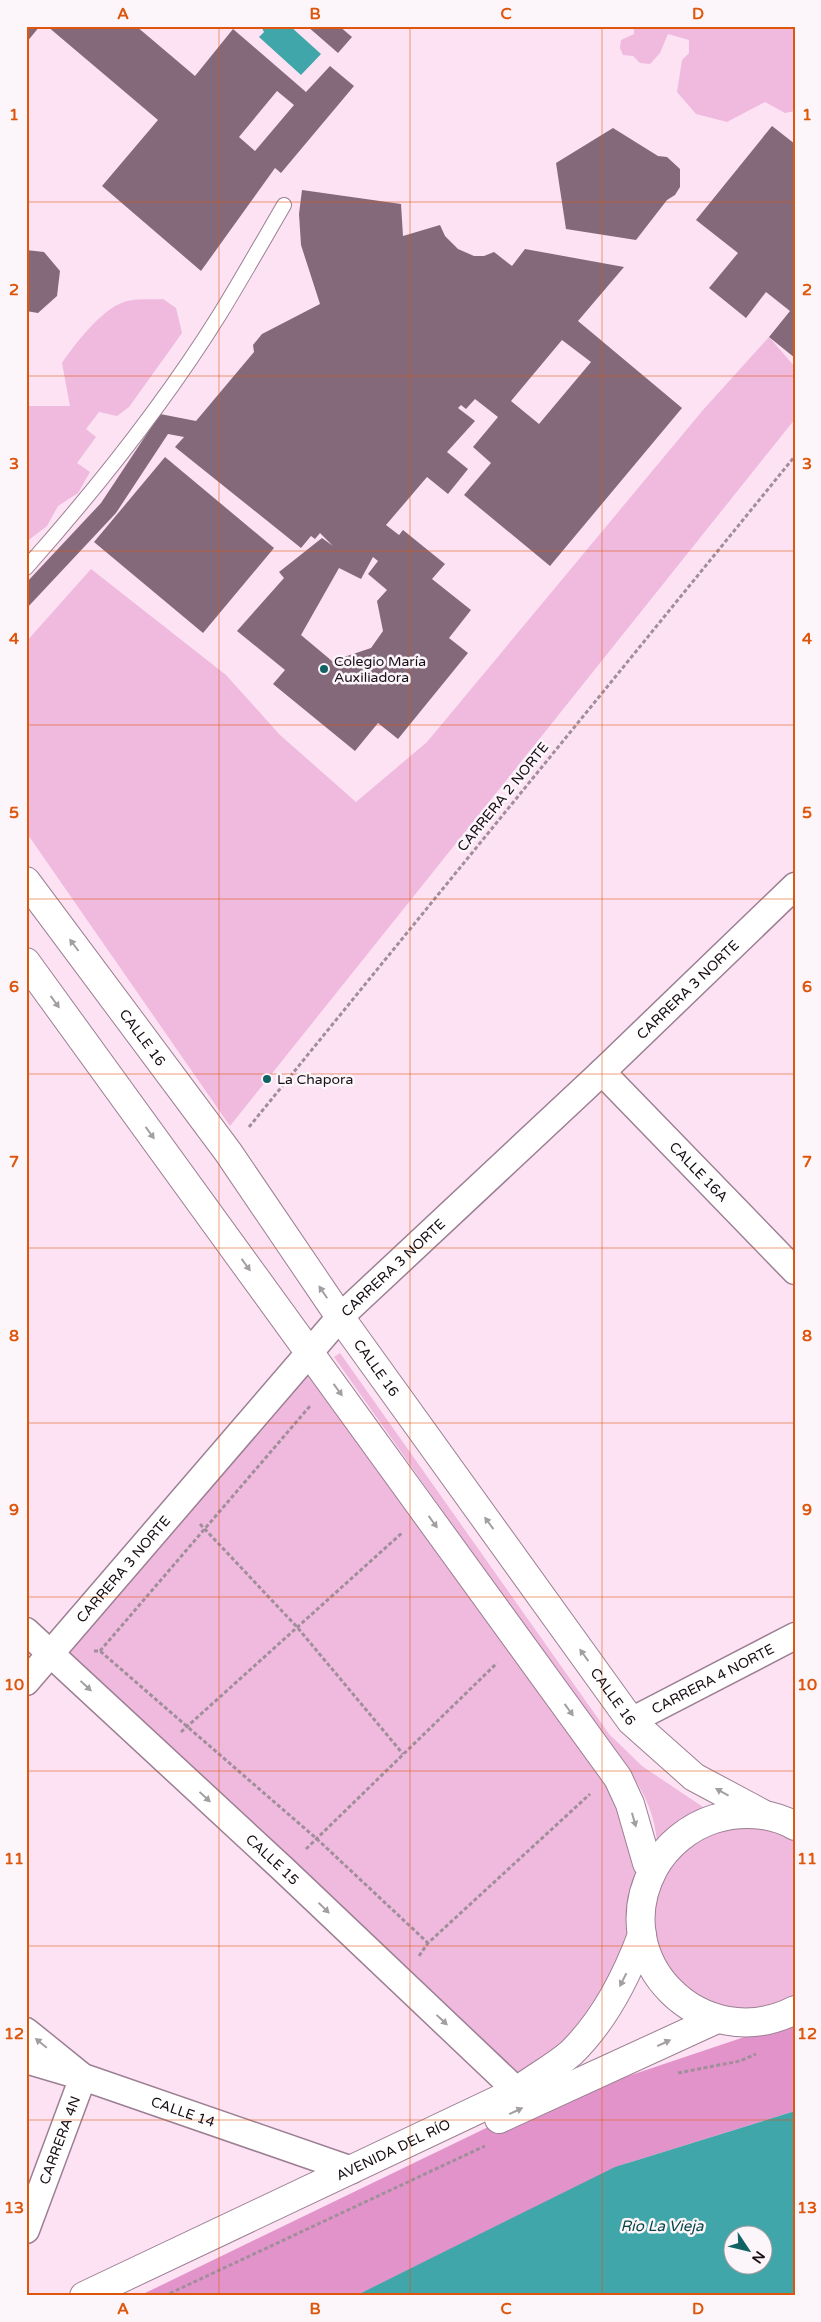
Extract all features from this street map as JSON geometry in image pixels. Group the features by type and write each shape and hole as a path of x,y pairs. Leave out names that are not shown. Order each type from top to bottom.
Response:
{"main road":[{"name":"CALLE 16","path":"26,881 228,1152 340,1317 631,1721 694,1777 765,1815"},
{"path":"26,962 618,1778 630,1804 649,1869 642,1905 642,1935 649,1960 662,1982 680,2001 701,2014 726,2022 753,2023 779,2018 795,2010"},
{"path":"649,1869 690,1830 707,1821 726,1815 765,1815 795,1826"},
{"name":"AVENIDA DEL RÍO","path":"84,2296 517,2090 570,2053 607,2008 625,1977 642,1935"},
{"name":"AVENIDA DEL RÍO","path":"124,2296 313,2204 717,2019"}],"street":[{"name":"CARRERA 3 NORTE","path":"26,1682 340,1317 602,1072 795,886"},
{"name":"CALLE 16A","path":"602,1072 795,1271"},
{"name":"CALLE 15","path":"26,1631 159,1753 517,2090"},
{"name":"CARRERA 4 NORTE","path":"631,1721 795,1636"},
{"name":"CALLE 14","path":"26,2031 83,2077 352,2170"},
{"path":"26,2060 83,2077"},
{"name":"CARRERA 4N","path":"26,2230 83,2077"}],"lane":[{"path":"26,568 70,519 148,419 220,315 284,206"}],"path":[{"name":"CARRERA 2 NORTE","path":"228,1152 795,456"},
{"path":"180,1502 297,1628 403,1754"},
{"path":"159,1753 426,1513"},
{"path":"283,1869 318,1838 520,1642"},
{"path":"50,1653 100,1651 318,1838 428,1943"},
{"path":"401,1980 428,1943 590,1794 618,1778"},
{"path":"673,2074 740,2061 758,2053"},
{"path":"164,2296 491,2143"}],"shaded area":[{"path":"634,26 795,26 795,111 785,113 765,102 727,122 696,114 677,92 682,60 689,53 689,40 668,34 660,53 650,64 640,63 633,56 623,55 620,48 621,40 634,34"},
{"path":"163,299 176,308 182,333 129,407 117,416 99,412 86,429 96,437 77,463 90,472 78,493 58,506 47,526 26,542 26,406 70,406 62,363 82,337 98,319 124,302"},
{"path":"769,337 795,367 795,419 230,1126 26,832 26,642 91,569 226,675 280,735 356,802 427,742 703,410"},
{"path":"309,1351 618,1778 645,1852 707,1821 795,1826 795,2010 726,2022 649,1960 625,1977 517,2091 51,1653"},
{"path":"340,1353 609,1734 642,1766 703,1807 703,1810 657,1842 651,1812 639,1786 603,1738 334,1357"},
{"path":"795,2020 795,2111 628,2163 355,2296 139,2296 515,2114"}],"water":[{"path":"261,26 290,26 321,54 301,75 259,37 264,32"},
{"name":"Río La Vieja","path":"795,2111 795,2296 355,2296 615,2167"}],"building":[{"path":"26,26 40,26 26,43"},
{"path":"47,26 136,26 195,76 233,29 306,92 330,66 354,86 281,173 275,168 201,271 102,186 158,120","holes":["277,91 294,105 255,151 239,137"]},
{"path":"307,26 339,26 352,37 338,53"},
{"path":"772,126 795,144 795,358 769,337 790,311 766,292 746,318 709,288 738,253 696,220"},
{"path":"613,128 658,156 667,157 680,169 680,187 675,195 667,200 636,240 566,229 556,163"},
{"path":"302,190 401,204 403,236 440,225 445,236 458,249 474,256 484,256 494,252 512,266 525,249 624,267 578,321 682,408 550,566 464,495 491,463 473,447 498,417 475,399 466,409 461,405 458,408 475,421 447,452 468,469 448,494 427,477 386,525 399,535 403,530 445,564 432,579 471,610 449,638 468,653 398,739 378,723 355,751 273,684 285,670 237,631 284,578 279,572 322,538 333,546 320,533 315,539 311,536 301,548 175,447 184,437 168,434 116,513 26,609 26,583 101,503 160,414 196,421 254,352 253,345 262,334 320,304 301,245 299,214","holes":["562,340 591,362 539,424 511,401","373,557 378,561 368,574 387,590 377,601 383,631 371,648 332,661 301,635 339,568 361,579"]},
{"path":"26,250 44,252 60,271 57,296 38,313 26,311"},
{"path":"165,457 274,548 203,633 94,542"}],"place":[{"name":"Colegio María Auxiliadora","path":"324,669"},
{"name":"La Chapora","path":"267,1079"}]}
